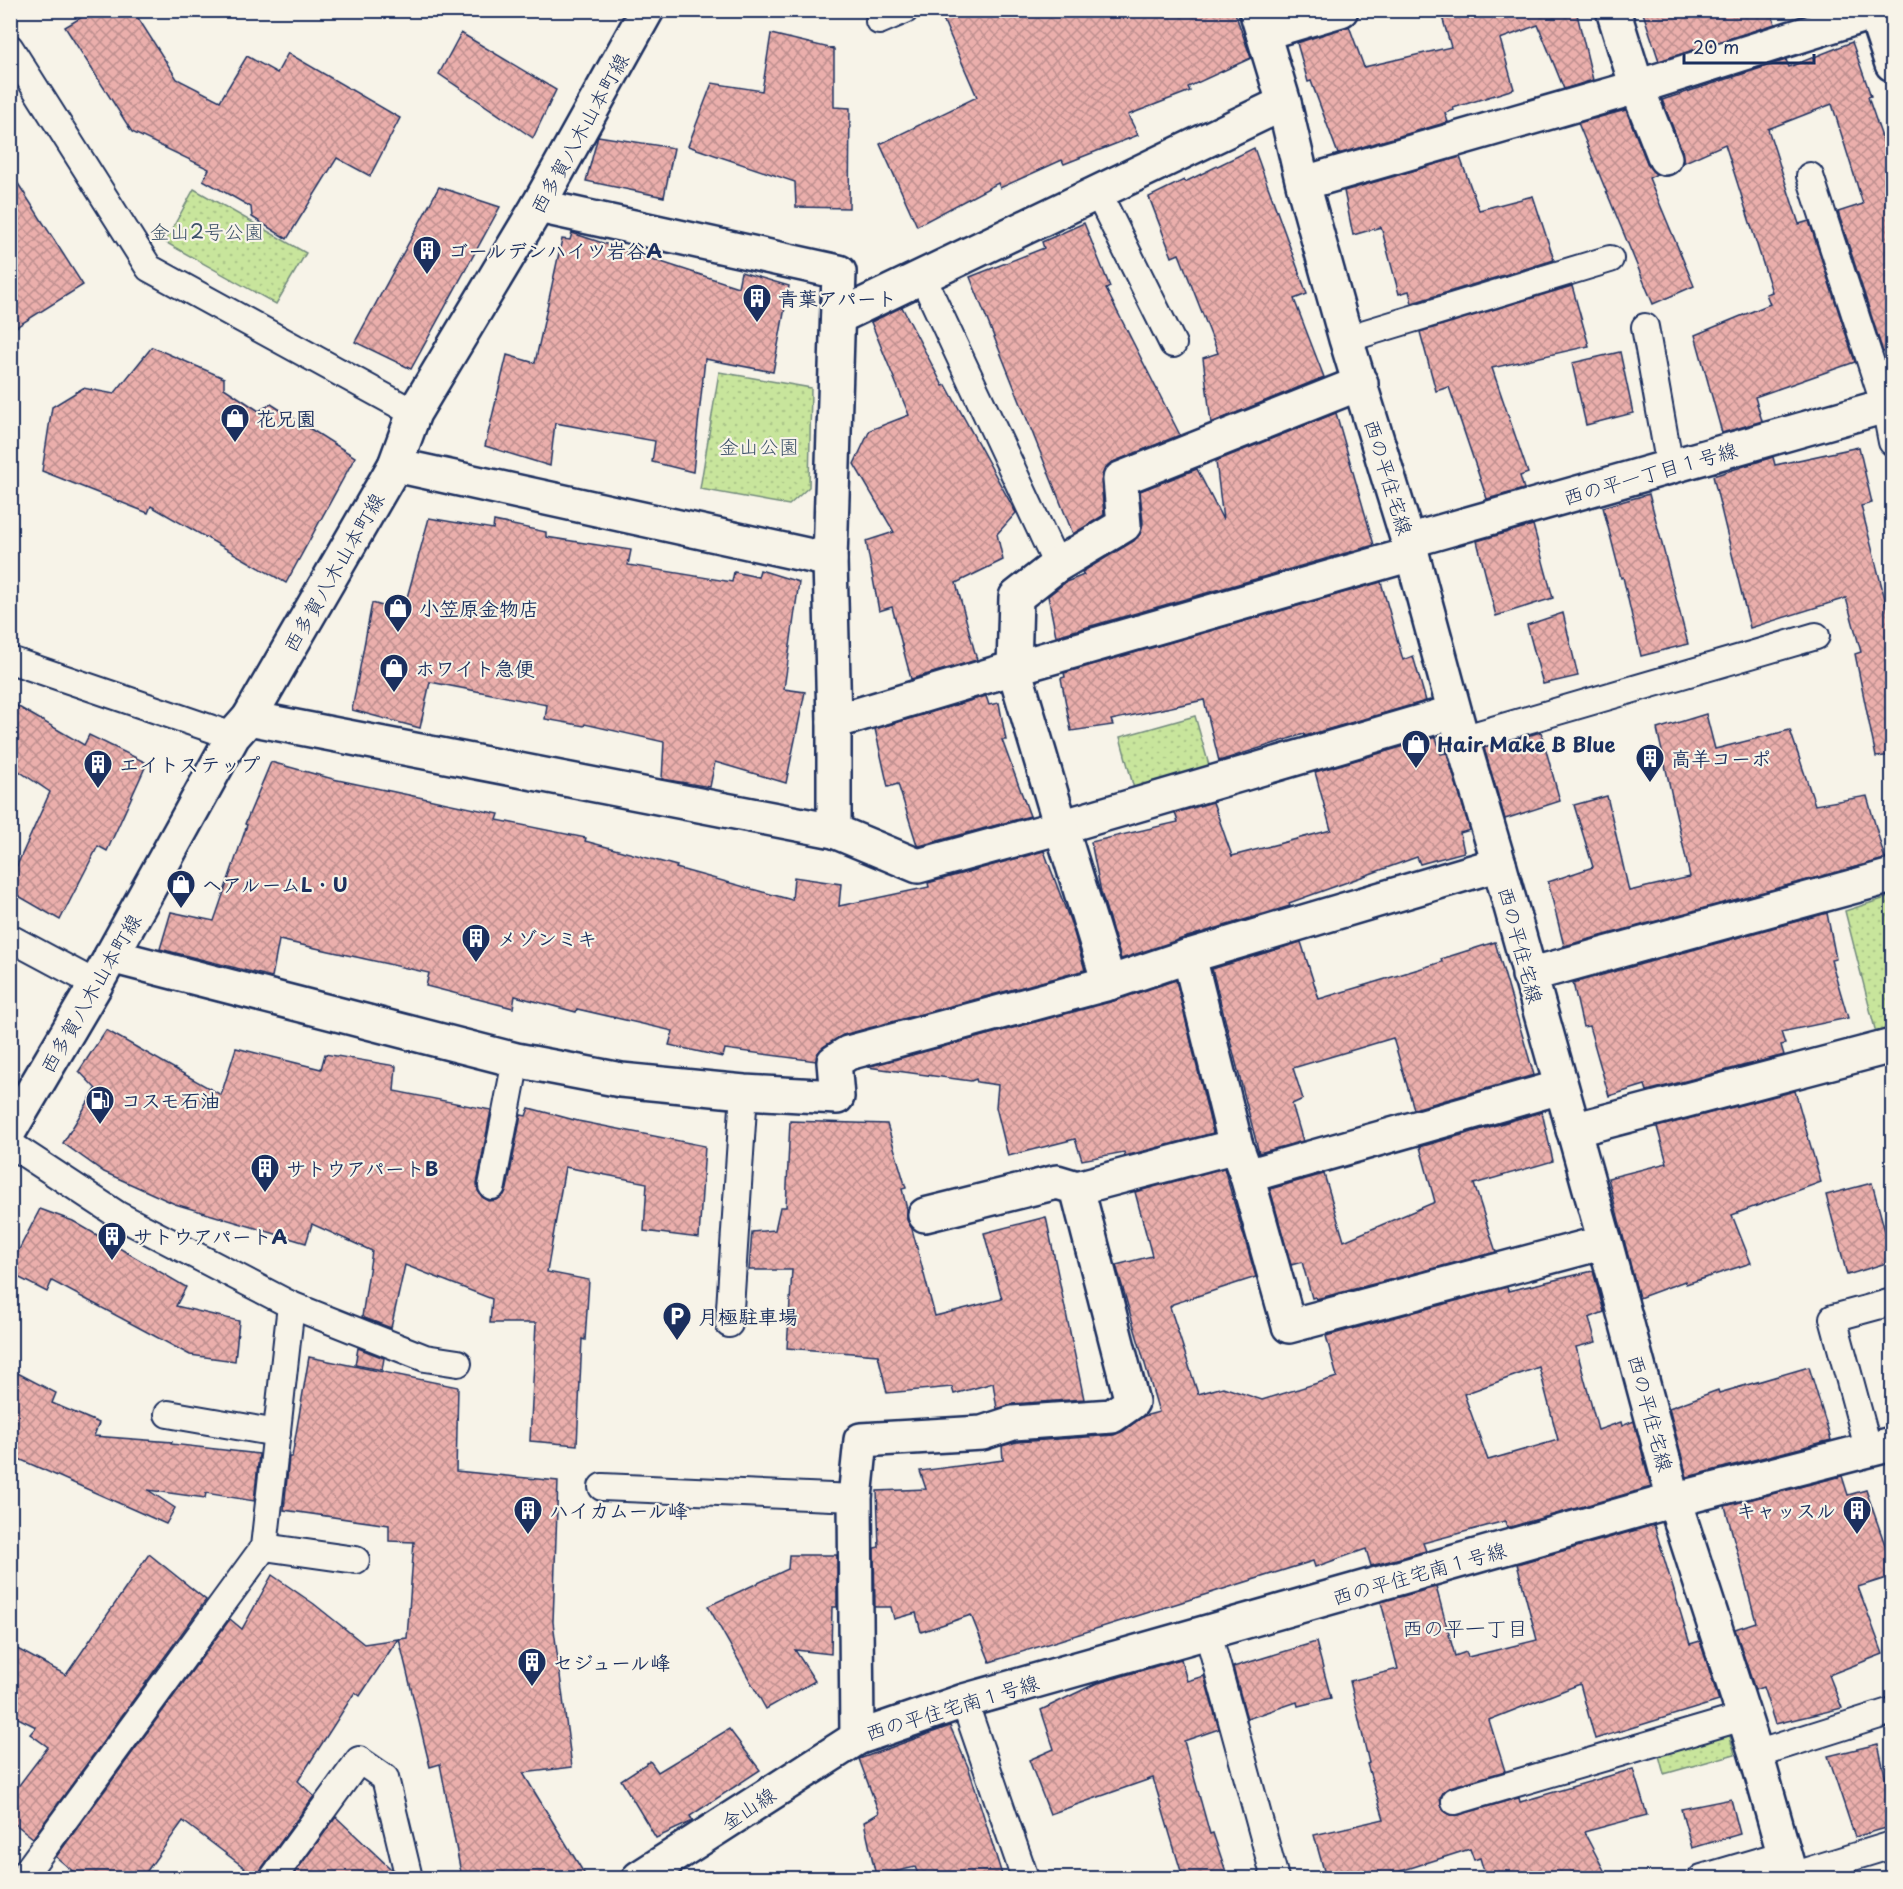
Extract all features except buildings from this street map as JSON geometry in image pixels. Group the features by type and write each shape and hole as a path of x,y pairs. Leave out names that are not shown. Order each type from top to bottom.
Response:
{"street":[{"name":"西多賀八木山本町線","path":"10,1130 394,465 414,413 538,207 647,10"},
{"path":"1259,22 1341,10"},
{"path":"1613,10 1637,87 1665,158"},
{"path":"1304,183 1637,87 1875,11 1893,64"},
{"name":"西の平住宅線","path":"1259,22 1284,103 1346,339 1410,548 1458,725 1574,1130 1674,1500 1756,1754 1789,1870"},
{"path":"838,317 1284,103"},
{"path":"538,207 839,272 830,560 834,831"},
{"path":"1109,983 1060,827 1014,668 1016,597 1057,565 1124,525 1120,479 1361,383"},
{"name":"西の平一丁目１号線","path":"834,722 1670,467 1889,405"},
{"path":"394,465 830,560"},
{"path":"241,727 834,831 918,866 1060,827 1458,725"},
{"path":"103,970 516,1060 621,1080 744,1092 837,1097 834,1062 848,1053 1109,983 1189,956 1499,864"},
{"path":"1529,975 1893,876"},
{"path":"1189,956 1236,1146 1247,1176 1289,1326 1605,1242"},
{"path":"1574,1130 1893,1046"},
{"path":"1247,1176 1561,1086"},
{"path":"925,1215 1057,1182 1077,1188 1236,1146"},
{"name":"西の平住宅南１号線","path":"1077,1188 1132,1402 1112,1416 1013,1423 982,1433 861,1440 855,1498 857,1738 964,1701 1674,1500 1881,1448"},
{"name":"金山線","path":"639,1878 857,1738"}],"lane":[{"path":"879,21 904,10"},
{"path":"10,48 149,268 414,413"},
{"path":"1810,176 1889,405 1893,442"},
{"path":"1098,193 1173,344"},
{"path":"1346,339 1610,259"},
{"path":"922,276 1057,565"},
{"path":"1645,327 1670,467"},
{"path":"1458,725 1816,636"},
{"path":"10,660 241,727"},
{"path":"10,938 103,970"},
{"path":"492,1185 516,1060"},
{"path":"729,1324 744,1092"},
{"path":"10,1144 118,1215 291,1305 425,1358 458,1363"},
{"path":"1881,1448 1833,1318 1893,1302"},
{"path":"22,1878 264,1547 291,1305"},
{"path":"168,1414 276,1433"},
{"path":"602,1488 855,1498"},
{"path":"264,1547 356,1560"},
{"path":"1208,1633 1275,1878"},
{"path":"964,1701 1024,1878"},
{"path":"1756,1754 1893,1712"},
{"path":"1455,1801 1743,1717"},
{"path":"273,1878 359,1760 385,1778 409,1878"},
{"path":"1702,1878 1789,1870 1893,1845"}],"green space":[{"name":"金山2号公園","path":"194,189 306,253 276,304 165,242"},
{"name":"金山公園","path":"719,372 811,388 809,487 789,505 700,489"},
{"path":"1195,716 1212,776 1136,796 1120,737"},
{"path":"1892,896 1892,1032 1877,1037 1845,911"},
{"path":"1727,1726 1735,1754 1664,1774 1653,1733"}],"place":[{"name":"ゴールデンハイツ岩谷A","path":"427,276"},
{"name":"青葉アパート","path":"757,324"},
{"name":"花兄園","path":"235,444"},
{"name":"小笠原金物店","path":"398,634"},
{"name":"ホワイト急便","path":"394,694"},
{"name":"Hair Make B Blue","path":"1416,770"},
{"name":"高羊コーポ","path":"1650,784"},
{"name":"エイトステップ","path":"98,790"},
{"name":"ヘアルームL・U","path":"181,910"},
{"name":"メゾンミキ","path":"476,964"},
{"name":"コスモ石油","path":"100,1126"},
{"name":"サトウアパートB","path":"265,1194"},
{"name":"サトウアパートA","path":"112,1262"},
{"name":"月極駐車場","path":"677,1342"},
{"name":"ハイカムール峰","path":"528,1536"},
{"name":"キャッスル","path":"1857,1536"},
{"name":"セジュール峰","path":"532,1688"}],"district":[{"name":"西の平一丁目","path":"1465,1627"}]}
